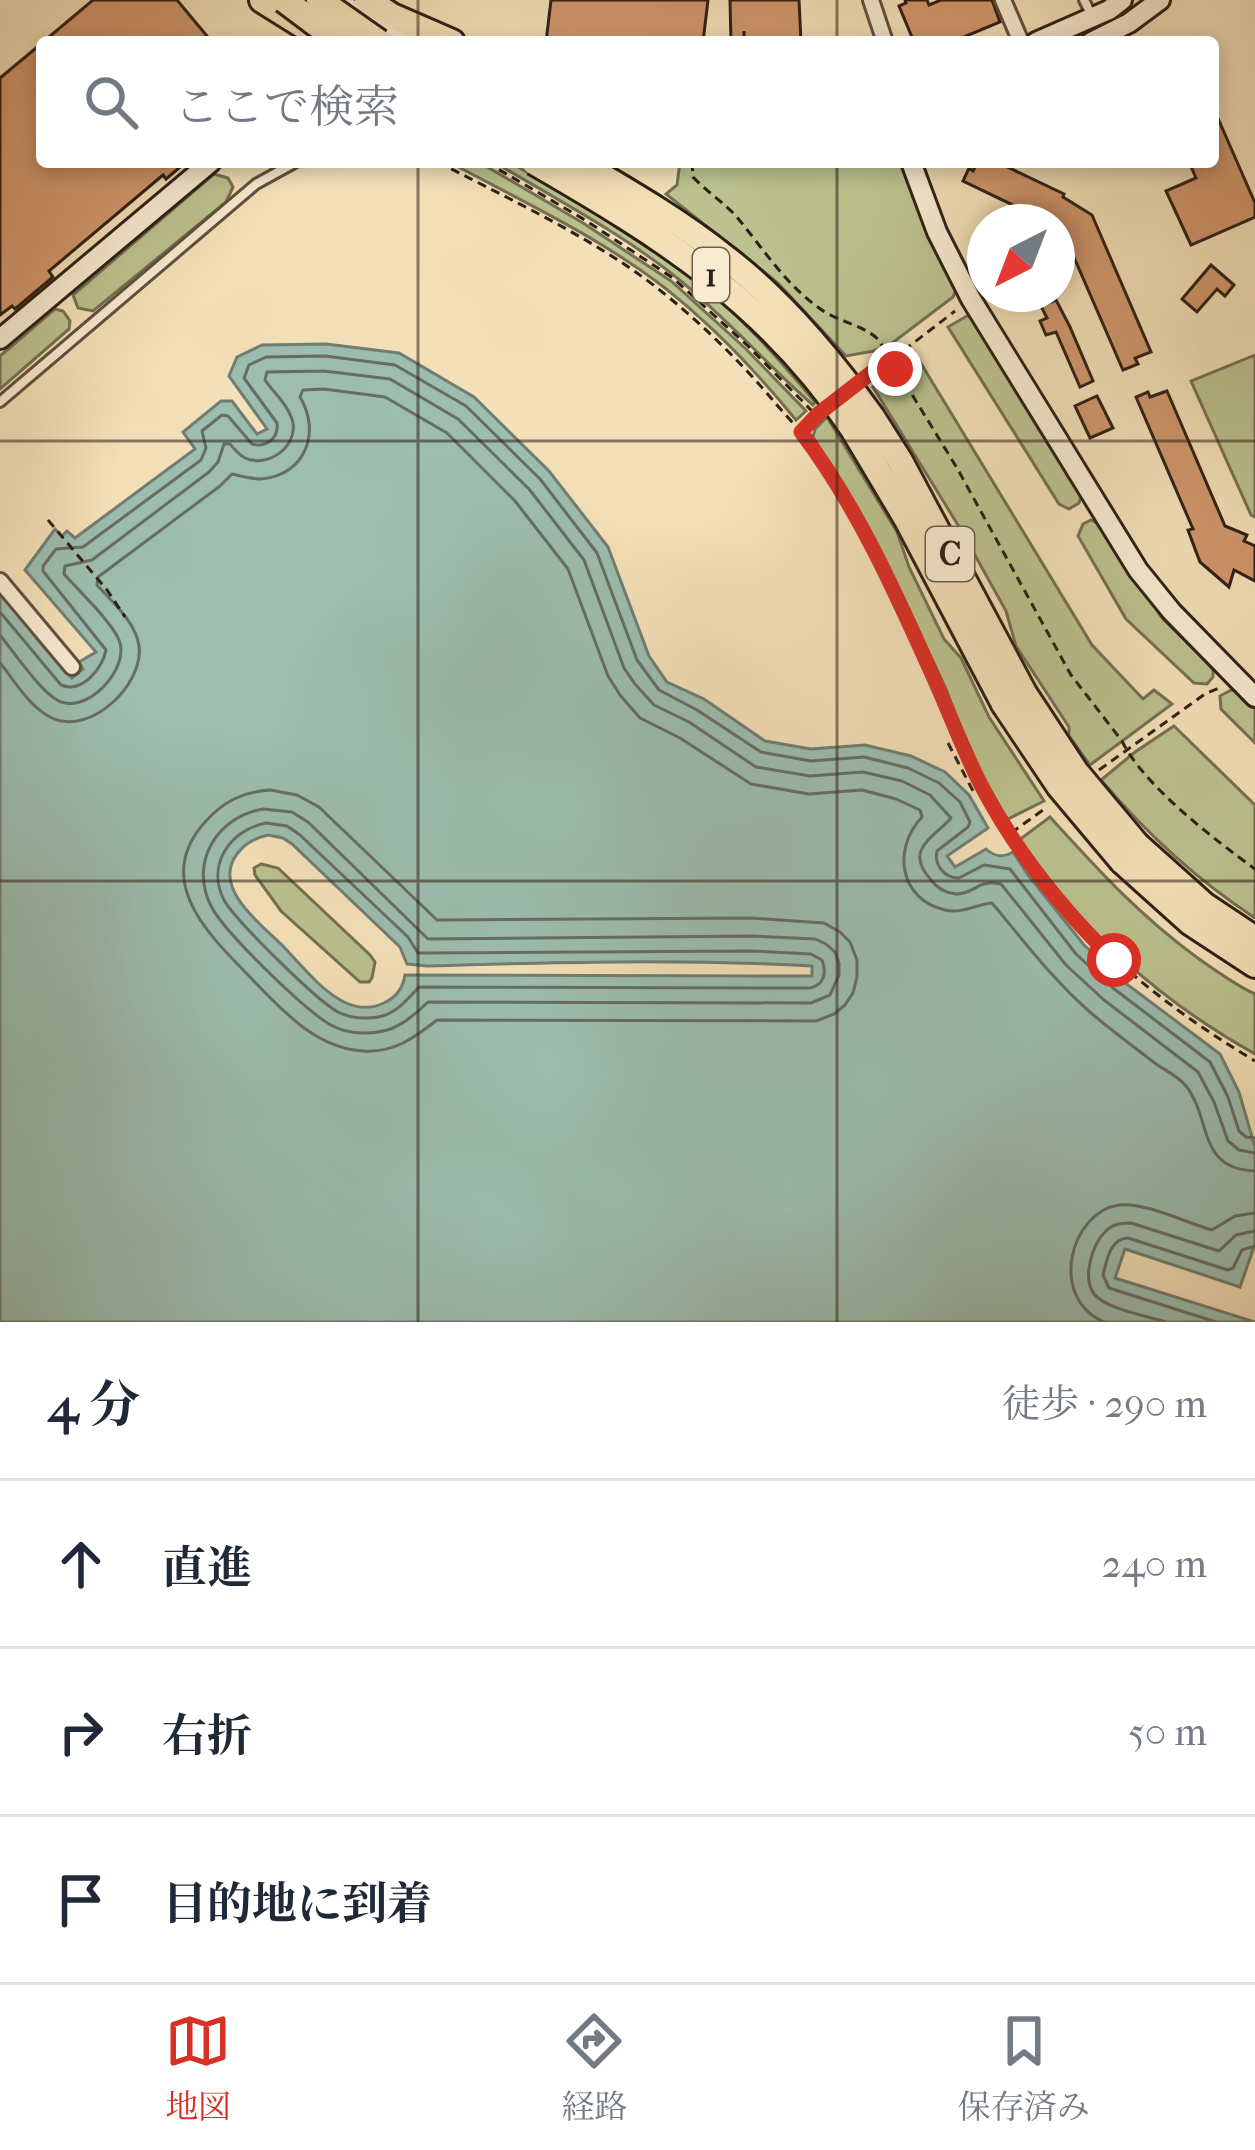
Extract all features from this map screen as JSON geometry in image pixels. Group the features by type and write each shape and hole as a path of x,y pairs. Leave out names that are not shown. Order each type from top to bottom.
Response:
{"highway":[{"path":"262,0 309,29 392,16 438,36"},
{"path":"284,0 350,22"},
{"path":"319,0 370,36"},
{"name":"1","path":"544,168 642,226 717,279 863,423 906,518 1014,699 1059,786 1130,853 1191,922 1255,965"},
{"path":"588,168 731,262 806,334 863,423"},
{"path":"1130,853 1255,939"}],"street":[{"path":"296,0 350,22 407,36"},
{"path":"871,0 883,36"},
{"path":"1003,0 1018,36"},
{"path":"1045,36 1088,9 1122,0"},
{"path":"1103,36 1160,0"},
{"path":"0,339 204,168"},
{"path":"913,168 937,232 967,291"},
{"path":"979,312 1138,570 1255,697"},
{"path":"0,581 73,667"},
{"path":"1237,680 1255,668"}],"lane":[{"path":"0,402 256,184 285,168"}],"path":[{"path":"744,31 744,36"},
{"path":"449,168 636,273 736,360 801,432 881,567 982,788 1045,884 1114,960 1195,1025 1255,1061"},
{"path":"497,168 673,278 817,415 801,432"},
{"path":"692,168 693,177 734,214 766,257 809,300 878,339 957,468 1070,675 1153,783 1255,869"},
{"path":"853,388 967,302"},
{"path":"48,520 125,617"},
{"path":"1096,772 1205,694 1237,680"},
{"path":"948,743 973,791 982,788"},
{"path":"1010,834 1061,797"}],"green space":[{"path":"460,168 489,168 671,281 806,411 796,420 750,367 683,303 614,252"},
{"path":"504,168 520,168 684,270 753,333 813,405 676,277"},
{"path":"679,168 906,168 957,287 953,297 891,344 846,356 778,283 666,194 677,185"},
{"path":"214,174 228,178 233,187 226,202 93,311 78,308 73,295"},
{"path":"55,309 70,321 69,329 0,389 0,356"},
{"path":"967,316 975,317 1081,496 1069,509 1059,504 948,327"},
{"path":"914,352 1092,645 1143,699 1154,690 1172,704 1090,765 1016,646 1006,611 961,530 873,387"},
{"path":"1255,355 1255,517 1191,381"},
{"path":"827,417 897,532 944,639 961,658 989,717 1044,801 1006,820 970,755 946,689 887,564 813,437"},
{"path":"1091,520 1102,526 1162,618 1213,668 1207,684 1194,683 1126,619 1078,536 1083,524"},
{"path":"1231,690 1255,708 1255,743 1221,709 1220,696"},
{"path":"1174,726 1255,805 1255,918 1173,855 1101,780"},
{"path":"1050,817 1158,926 1255,994 1255,1054 1154,986 1070,905 1019,840"},
{"path":"261,864 278,868 370,955 375,962 369,982 360,982 281,911 255,875 254,868"}],"water":[{"path":"326,344 399,353 474,397 549,471 608,547 649,656 667,682 704,699 765,741 811,749 865,745 911,756 945,772 969,795 988,828 947,856 955,867 986,849 999,856 1013,852 1084,945 1120,979 1220,1054 1239,1092 1255,1147 1255,1244 1240,1287 1125,1249 1115,1278 1255,1322 0,1322 0,593 72,678 83,669 79,662 96,652 25,570 55,529 75,538 195,449 183,432 221,401 232,401 257,434 267,429 229,376 237,357 262,345","holes":["263,836 283,838 400,947 407,964 764,964 812,966 812,976 405,975 391,999 375,1006 356,1006 320,985 252,917 235,893 231,867 240,850"]}],"building":[{"path":"93,0 177,0 207,36 50,36"},
{"path":"551,0 708,0 704,36 547,36"},
{"path":"730,0 799,0 801,36 731,36"},
{"path":"992,0 1000,22 966,36 912,36 899,6"},
{"path":"36,48 36,168 179,168 166,179 163,175 49,271 53,277 15,309 12,306 0,315 0,78"},
{"path":"1219,121 1255,203 1255,217 1191,245 1166,191 1196,178 1192,168 1219,168"},
{"path":"969,168 1010,168 1064,194 1074,204 1011,204 963,181"},
{"path":"1075,204 1092,215 1151,352 1135,358 1138,364 1123,370 1075,260"},
{"path":"1211,265 1234,285 1225,296 1217,289 1197,312 1182,299"},
{"path":"1044,312 1062,312 1093,381 1080,387 1056,332 1046,335 1040,321 1047,318"},
{"path":"1167,391 1225,526 1247,535 1244,541 1255,546 1255,581 1234,570 1229,587 1200,562 1188,530 1193,529 1136,397"},
{"path":"1097,396 1113,428 1090,438 1075,406"}],"route":[{"path":"895,369 889,359 801,432 881,567 982,788 1045,884 1114,960"}]}
